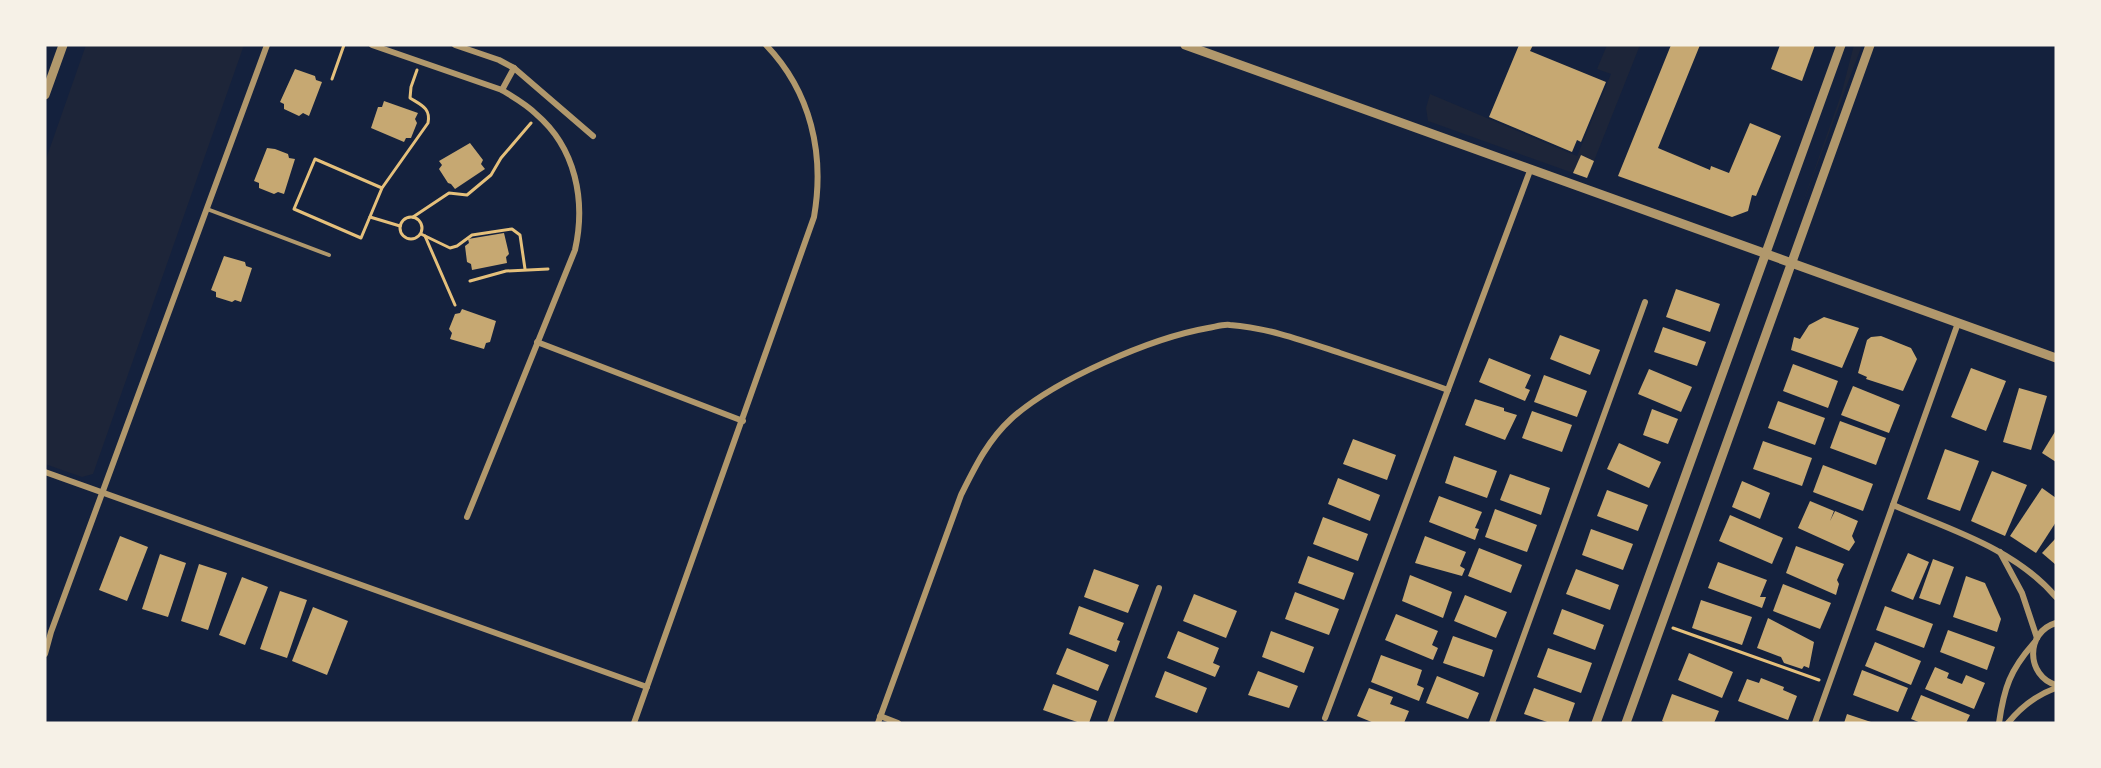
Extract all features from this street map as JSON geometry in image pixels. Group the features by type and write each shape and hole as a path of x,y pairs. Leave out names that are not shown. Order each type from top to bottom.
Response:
{"street":[{"path":"45,95 63,45"},
{"path":"45,654 51,632 267,45"},
{"path":"372,45 502,90 538,115 554,133 571,164 578,189 580,216 575,250 466,517"},
{"path":"455,45 500,60 514,68 593,136"},
{"path":"634,723 809,236 818,199 816,142 804,103 783,65 766,45"},
{"path":"1185,45 2056,358"},
{"path":"1596,723 1841,45"},
{"path":"1626,723 1870,45"},
{"path":"502,90 514,68"},
{"path":"1325,718 1531,168"},
{"path":"1492,723 1645,302"},
{"path":"1815,723 1958,323"},
{"path":"898,723 879,720 961,495 988,445 1010,420 1027,406 1058,387 1147,345 1189,331 1227,324 1276,331 1448,390"},
{"path":"537,342 743,421"},
{"path":"45,472 647,687"},
{"path":"1893,506 1998,549 2027,568 2056,597"},
{"path":"1998,549 2022,592 2036,640 2032,653 2037,671 2056,686 2024,706 2008,723"},
{"path":"1110,723 1160,588"},
{"path":"1999,723 2004,690 2011,673 2043,630 2056,623"}],"lane":[{"path":"207,209 329,255"}],"path":[{"path":"332,79 344,45"},
{"path":"382,188 315,159 294,208 361,238 382,188 428,123 428,111 410,98 420,63"},
{"path":"412,217 417,218 422,224 420,234 414,239 401,234 400,226 405,218 412,217 449,193 467,195 491,175 501,158 538,115"},
{"path":"370,217 400,226"},
{"path":"420,234 446,247 453,247 472,235 512,229 520,235 525,269"},
{"path":"425,236 455,305"},
{"path":"470,280 525,269 548,269"},
{"path":"1662,624 1829,684"}],"shaded area":[{"path":"86,45 244,45 93,474 82,477 45,464 45,162"},
{"path":"1607,45 1640,45 1594,161 1581,155 1573,173 1428,121 1426,108 1430,94 1577,156 1611,74 1597,69"},
{"path":"1854,45 1862,45 1798,216 1841,95"}],"building":[{"path":"1519,45 1533,45 1530,51 1606,82 1581,142 1577,140 1572,152 1489,117"},
{"path":"1671,45 1700,45 1658,148 1710,170 1711,166 1729,173 1750,123 1781,136 1756,196 1752,195 1748,211 1732,217 1618,176"},
{"path":"1780,45 1815,45 1802,81 1771,69"},
{"path":"295,69 315,76 316,80 322,82 309,116 303,113 299,116 284,109 284,104 280,102"},
{"path":"384,101 418,113 411,138 406,138 404,142 371,128 378,107 382,107"},
{"path":"470,143 483,160 481,164 485,169 455,189 439,169 442,165 439,161"},
{"path":"267,148 288,154 289,158 295,159 284,194 278,192 274,194 259,188 259,183 254,181"},
{"path":"1581,155 1594,161 1587,178 1573,173"},
{"path":"504,233 509,254 506,257 507,263 472,270 471,264 467,262 465,246 469,243 468,239"},
{"path":"224,256 245,262 246,266 252,268 241,302 216,297 216,292 211,290"},
{"path":"1676,289 1720,304 1710,332 1666,317"},
{"path":"462,309 496,321 490,342 486,343 484,349 450,339 452,333 449,329 455,314 460,313"},
{"path":"1824,317 1859,328 1842,368 1791,350 1794,337 1800,339 1809,325"},
{"path":"1663,327 1706,342 1697,366 1654,352"},
{"path":"1560,335 1600,350 1590,375 1550,359"},
{"path":"1881,336 1911,348 1917,359 1903,391 1866,379 1867,377 1858,373 1867,340"},
{"path":"1489,358 1531,375 1525,388 1530,390 1525,401 1479,382"},
{"path":"1793,364 1838,381 1828,408 1783,391"},
{"path":"1971,368 2006,381 1986,431 1951,417"},
{"path":"1649,369 1692,387 1681,412 1638,394"},
{"path":"1544,375 1587,391 1577,417 1534,402"},
{"path":"1853,386 1900,405 1889,433 1841,415"},
{"path":"2019,388 2047,396 2031,450 2003,442"},
{"path":"1475,399 1504,408 1504,411 1517,415 1505,440 1465,425"},
{"path":"1778,401 1825,418 1815,445 1768,428"},
{"path":"1652,409 1678,419 1668,444 1643,435"},
{"path":"1532,411 1572,425 1562,452 1522,438"},
{"path":"1840,421 1886,438 1876,465 1830,448"},
{"path":"2056,430 2056,462 2042,453"},
{"path":"1353,439 1396,455 1387,480 1343,464"},
{"path":"1763,441 1812,458 1802,486 1753,469"},
{"path":"1619,443 1661,462 1649,488 1607,469"},
{"path":"1945,449 1979,461 1960,511 1927,499"},
{"path":"1454,456 1497,471 1487,498 1445,483"},
{"path":"1823,465 1873,484 1863,511 1813,492"},
{"path":"1992,471 2027,485 2005,536 1971,521"},
{"path":"1510,474 1550,488 1541,515 1500,500"},
{"path":"1338,478 1380,495 1370,521 1328,504"},
{"path":"1742,481 1770,493 1760,519 1732,507"},
{"path":"2042,488 2056,498 2056,522 2036,553 2010,536"},
{"path":"1607,490 1648,505 1638,531 1597,516"},
{"path":"1439,496 1482,512 1475,528 1479,529 1475,540 1429,522"},
{"path":"1810,501 1834,511 1830,521 1835,511 1858,521 1852,536 1855,542 1849,551 1798,528"},
{"path":"1495,509 1537,525 1527,552 1485,537"},
{"path":"1730,515 1783,538 1772,564 1719,541"},
{"path":"1323,517 1368,534 1358,561 1313,544"},
{"path":"1591,529 1633,544 1623,570 1582,555"},
{"path":"120,536 148,547 127,601 99,590"},
{"path":"1425,536 1466,552 1460,566 1465,569 1462,576 1415,563"},
{"path":"2056,538 2056,565 2042,553"},
{"path":"1796,546 1844,564 1837,580 1839,584 1836,595 1786,573"},
{"path":"1479,548 1522,565 1511,593 1468,576"},
{"path":"1908,553 1929,562 1913,600 1891,591"},
{"path":"160,554 186,563 168,617 142,609"},
{"path":"1308,556 1354,573 1344,600 1298,583"},
{"path":"1933,559 1954,567 1940,605 1919,598"},
{"path":"1718,562 1767,580 1760,597 1766,597 1762,608 1708,588"},
{"path":"199,564 227,573 208,630 181,621"},
{"path":"1094,569 1139,585 1128,613 1084,597"},
{"path":"1576,569 1619,585 1610,610 1566,594"},
{"path":"1410,575 1452,592 1443,618 1402,601"},
{"path":"1966,576 1985,583 2001,619 1997,632 1953,617"},
{"path":"242,577 268,587 245,645 219,635"},
{"path":"1783,584 1831,603 1820,629 1773,611"},
{"path":"280,591 307,600 287,658 260,649"},
{"path":"1295,592 1339,609 1329,635 1285,619"},
{"path":"1194,594 1237,611 1226,638 1183,621"},
{"path":"1465,595 1507,612 1496,638 1454,621"},
{"path":"1701,600 1752,617 1742,645 1692,628"},
{"path":"1079,606 1124,623 1117,640 1120,641 1116,652 1069,634"},
{"path":"1885,606 1933,624 1924,648 1876,630"},
{"path":"313,607 348,621 327,675 292,661"},
{"path":"1562,609 1604,625 1595,650 1553,634"},
{"path":"1396,614 1438,631 1432,645 1438,648 1433,660 1385,640"},
{"path":"1768,618 1814,642 1809,668 1804,666 1802,669 1784,663 1781,657 1757,648"},
{"path":"1948,630 1995,647 1987,670 1940,652"},
{"path":"1178,631 1219,648 1213,663 1220,666 1215,677 1167,658"},
{"path":"1271,631 1314,647 1304,673 1262,657"},
{"path":"1453,636 1493,650 1484,677 1443,663"},
{"path":"1875,642 1921,661 1911,685 1865,666"},
{"path":"1067,648 1109,665 1098,691 1056,674"},
{"path":"1548,648 1592,663 1581,693 1537,677"},
{"path":"1689,653 1733,672 1722,698 1678,680"},
{"path":"1381,655 1422,670 1417,685 1424,688 1419,701 1371,682"},
{"path":"1935,667 1949,673 1947,678 1962,684 1966,675 1985,683 1974,709 1925,689"},
{"path":"1862,670 1908,688 1898,712 1853,695"},
{"path":"1165,671 1207,688 1197,713 1155,697"},
{"path":"1258,671 1298,686 1289,708 1248,695"},
{"path":"1437,676 1479,693 1468,719 1426,703"},
{"path":"1761,678 1784,687 1783,690 1797,696 1788,720 1738,701 1747,679 1759,683"},
{"path":"1053,684 1097,701 1089,723 1080,723 1043,710"},
{"path":"1369,688 1393,697 1390,704 1409,711 1404,723 1374,723 1357,716"},
{"path":"1534,688 1575,703 1568,723 1550,723 1524,714"},
{"path":"1672,694 1719,711 1714,723 1666,723 1662,721"},
{"path":"1921,695 1970,715 1966,723 1921,723 1911,719"},
{"path":"1847,714 1874,723 1844,723"}]}
